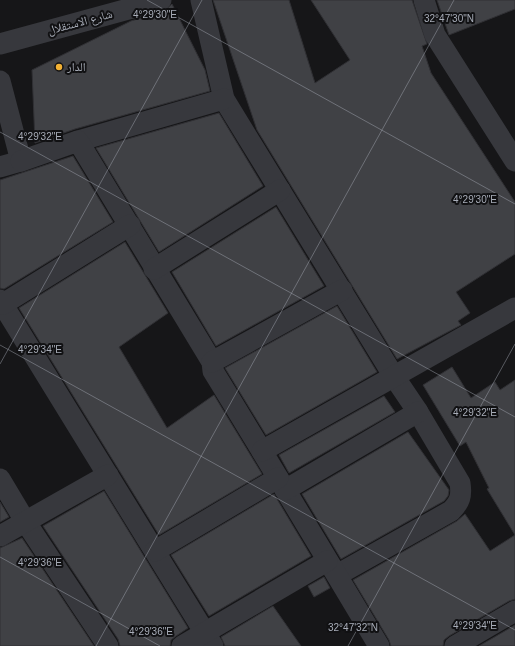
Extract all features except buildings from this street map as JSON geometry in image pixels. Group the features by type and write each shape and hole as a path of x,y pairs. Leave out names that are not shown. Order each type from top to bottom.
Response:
{"street":[{"name":"شارع الاستقلال","path":"0,44 161,0"},
{"path":"182,646 209,639 332,568 451,511 459,503 462,493 460,483 418,412 393,376 342,290 224,99 201,0"},
{"path":"424,0 435,35 515,161"},
{"path":"0,81 21,161"},
{"path":"0,167 78,141 224,99"},
{"path":"78,141 130,225 154,270 212,362 213,371 308,525 379,646"},
{"path":"154,270 280,190"},
{"path":"130,225 1,302 209,639"},
{"path":"212,362 342,290"},
{"path":"262,451 515,308"},
{"path":"155,551 418,412"},
{"path":"0,536 108,475"},
{"path":"0,479 25,521 108,646"},
{"path":"455,646 515,611"}],"place":[{"name":"الدار","path":"59,67"}]}
